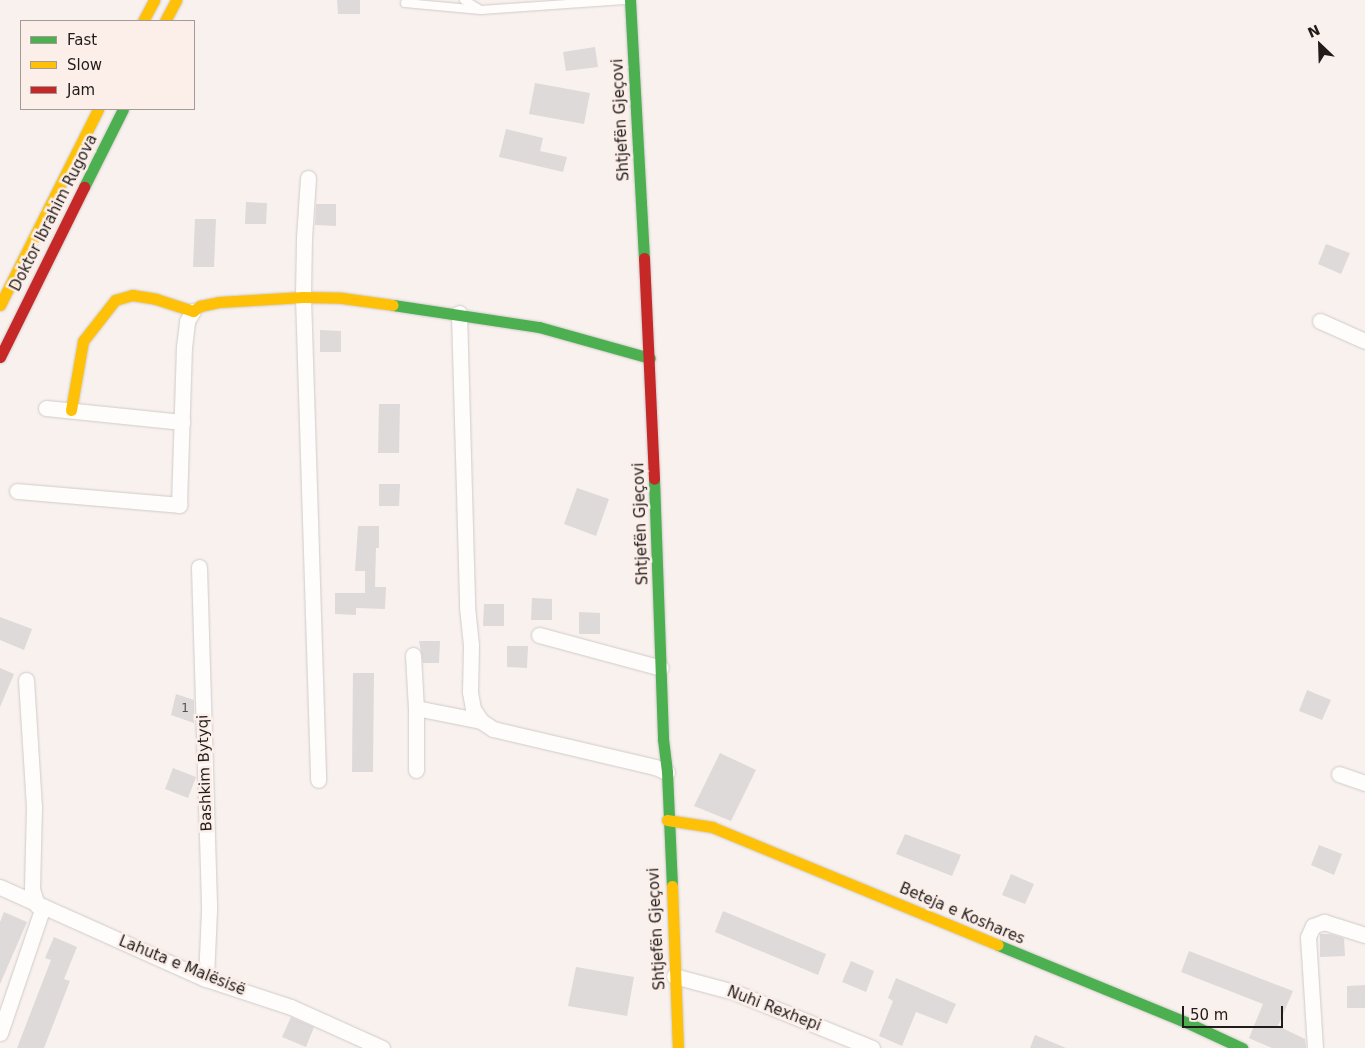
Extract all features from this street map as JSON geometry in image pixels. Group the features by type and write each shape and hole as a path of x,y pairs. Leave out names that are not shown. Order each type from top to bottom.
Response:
{"main road":[{"path":"144,20 154,0"},
{"path":"166,20 176,0"},
{"name":"Shtjefën Gjeçovi","path":"630,0 650,358 661,668 667,772 667,820 678,1048"},
{"name":"Doktor Ibrahim Rugova","path":"0,305 98,110"},
{"name":"Doktor Ibrahim Rugova","path":"0,357 123,110"},
{"path":"71,410 83,341 115,300 132,295 156,298 193,311 200,306 219,302 303,297 342,298 459,313 539,327 602,343 650,358"},
{"name":"Beteja e Koshares","path":"667,820 712,827 1188,1023 1242,1048"}],"street":[{"path":"308,178 303,297 318,780"},
{"path":"17,491 179,505 186,321 193,311"},
{"path":"459,313 467,607 471,645 470,692 473,709 481,722"},
{"path":"1320,322 1365,341"},
{"path":"46,408 182,422"},
{"name":"Bashkim Bytyqi","path":"199,567 209,910 206,979"},
{"path":"539,635 661,668"},
{"path":"414,655 416,770"},
{"path":"0,1033 40,906 32,889 34,807 26,680"},
{"path":"416,708 481,722 493,729 513,735 609,756 667,772"},
{"path":"1339,774 1365,783"},
{"name":"Lahuta e Malësisë","path":"0,887 206,979 291,1007 374,1046"},
{"path":"1315,1048 1308,937 1313,926 1324,922 1365,935"},
{"name":"Nuhi Rexhepi","path":"674,976 734,992 872,1048"}],"lane":[{"path":"464,0 480,10"},
{"path":"480,0 480,10"},
{"path":"405,3 480,10 625,0"}],"building":[{"path":"337,0 360,0 360,14 338,14"},
{"path":"595,47 598,67 566,71 563,52"},
{"path":"535,83 590,93 584,124 529,114"},
{"path":"506,129 543,138 540,151 567,157 563,172 499,157"},
{"path":"246,202 267,203 266,224 245,224"},
{"path":"316,204 336,204 336,226 315,225"},
{"path":"195,219 216,219 214,267 193,267"},
{"path":"1326,244 1350,253 1341,274 1318,264"},
{"path":"320,330 341,331 341,352 320,352"},
{"path":"379,404 400,404 399,453 378,453"},
{"path":"379,484 400,484 399,506 379,506"},
{"path":"577,488 609,499 596,536 564,524"},
{"path":"358,526 379,526 379,548 376,548 375,587 386,587 385,609 356,608 356,615 335,614 335,593 365,593 365,571 355,571"},
{"path":"532,598 552,599 552,620 531,620"},
{"path":"484,604 504,604 504,626 483,626"},
{"path":"579,612 600,613 600,634 579,634"},
{"path":"0,617 32,629 24,650 0,640"},
{"path":"419,641 440,641 439,663 423,663"},
{"path":"507,646 528,646 527,668 507,667"},
{"path":"0,668 14,674 0,707"},
{"path":"353,673 374,673 373,772 352,772"},
{"path":"1307,690 1331,700 1322,720 1299,711"},
{"path":"176,694 194,700 194,723 171,715"},
{"path":"720,753 756,770 731,821 694,806"},
{"path":"173,768 196,777 188,798 165,789"},
{"path":"905,834 961,855 952,876 896,854"},
{"path":"1319,845 1342,854 1334,875 1311,865"},
{"path":"1011,874 1034,884 1025,904 1002,895"},
{"path":"723,911 826,954 818,975 715,932"},
{"path":"4,912 27,922 0,984 0,922"},
{"path":"1320,934 1330,934 1344,938 1345,956 1320,957"},
{"path":"54,937 77,947 64,979 70,981 44,1048 17,1048 51,960 45,958"},
{"path":"1189,951 1293,991 1278,1026 1305,1039 1306,1048 1272,1048 1249,1038 1263,1004 1181,972"},
{"path":"851,961 874,971 866,992 842,982"},
{"path":"576,967 634,977 627,1016 568,1006"},
{"path":"896,978 956,1004 947,1024 916,1012 902,1046 879,1036 893,1001 888,998"},
{"path":"1365,985 1365,1008 1347,1008 1347,986"},
{"path":"291,1017 314,1027 306,1047 282,1037"},
{"path":"1035,1035 1066,1048 1030,1048"}],"traffic: fast":[{"path":"630,0 644,258"},
{"path":"84,187 122,110"},
{"path":"393,305 539,327 650,358"},
{"path":"654,479 663,739 667,772 672,886"},
{"path":"998,945 1188,1023 1242,1048"}],"traffic: slow":[{"path":"144,20 154,0"},
{"path":"166,20 176,0"},
{"path":"0,305 98,110"},
{"path":"71,410 83,341 115,300 132,295 156,299 193,311 200,306 219,302 303,297 342,298 393,305"},
{"path":"667,820 712,827 998,945"},
{"path":"672,886 678,1048"}],"traffic: jam":[{"path":"0,357 84,187"},
{"path":"644,258 654,479"}]}
